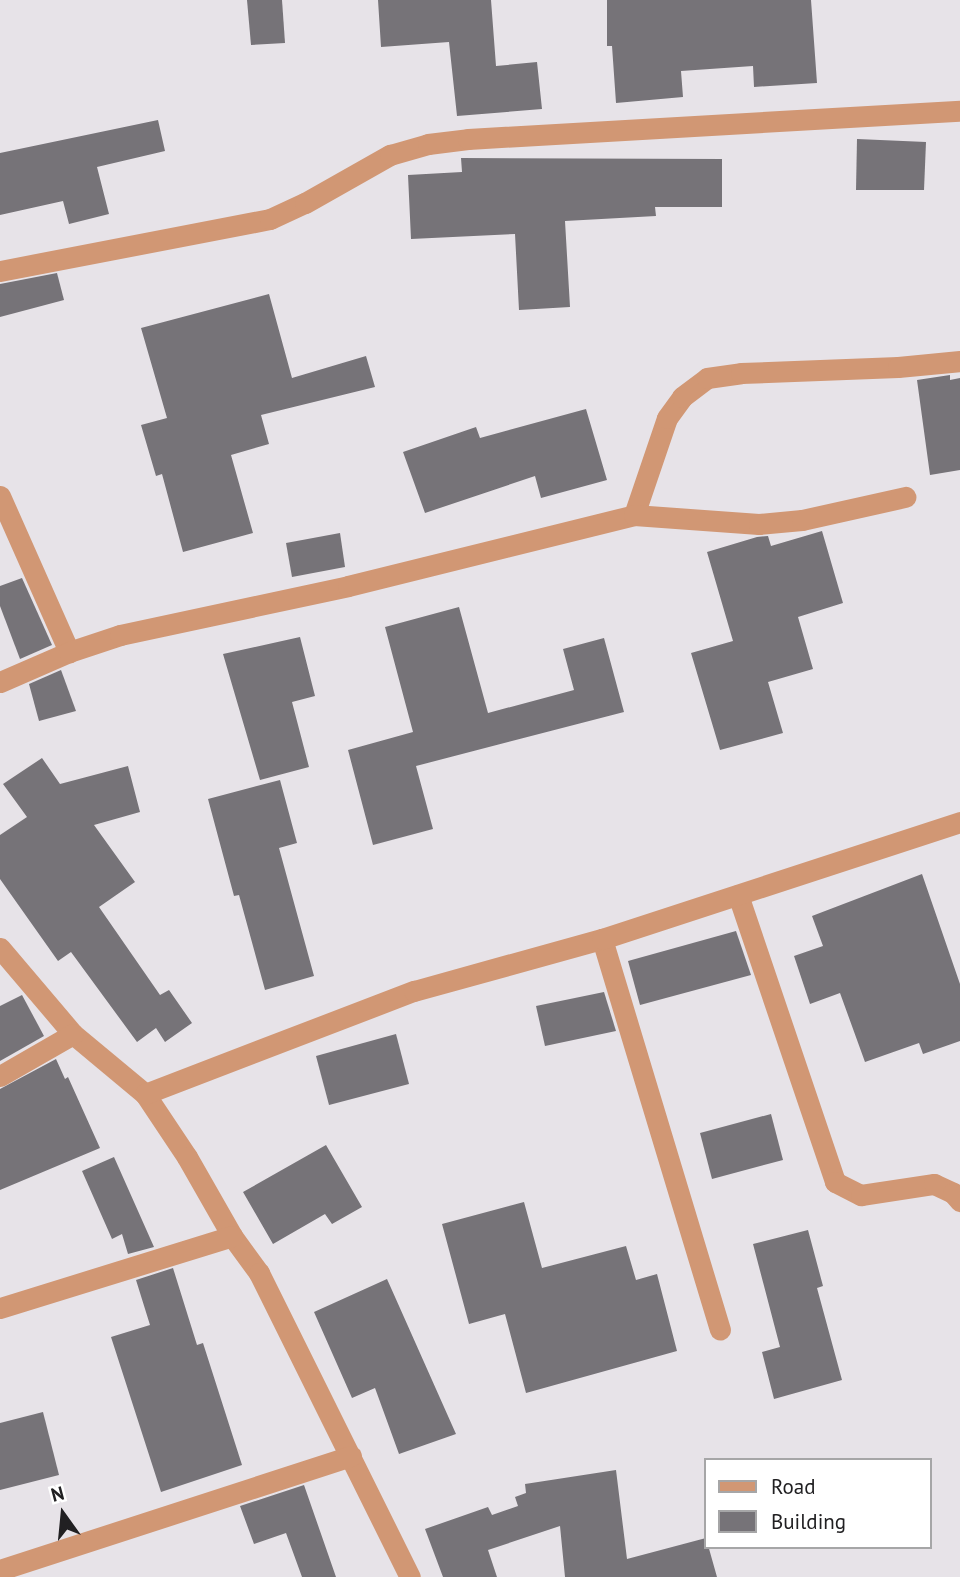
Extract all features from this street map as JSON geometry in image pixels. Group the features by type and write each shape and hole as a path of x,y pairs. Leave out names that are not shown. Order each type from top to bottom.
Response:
{"street":[{"path":"0,271 270,219 305,203 390,155 428,144 468,139 960,111"},
{"path":"634,515 667,418 682,397 707,378 740,373 898,367 960,361"},
{"path":"0,496 69,652"},
{"path":"0,682 69,652 120,635 348,586 634,515 760,524 802,520 905,497"},
{"path":"145,1094 414,991 602,939 960,822"},
{"path":"738,895 835,1182 861,1195 934,1184 953,1193 960,1201"},
{"path":"602,939 720,1330"},
{"path":"0,948 73,1034 145,1094 187,1157 232,1236 259,1273 410,1577"},
{"path":"0,1076 73,1034"},
{"path":"0,1308 232,1236"},
{"path":"0,1570 351,1455"}],"building":[{"path":"247,0 282,0 285,43 251,45"},
{"path":"378,0 491,0 496,66 537,62 542,109 457,116 449,42 381,47"},
{"path":"607,0 811,0 817,83 754,87 753,66 681,71 683,97 616,103 612,46 607,46"},
{"path":"158,120 165,151 97,167 109,214 69,224 63,201 0,215 0,153"},
{"path":"857,139 926,142 924,190 856,190"},
{"path":"461,158 722,159 722,207 655,207 656,216 565,221 570,307 519,310 515,234 411,239 408,175 462,172"},
{"path":"57,273 64,300 0,317 0,284"},
{"path":"269,294 292,378 366,356 375,387 261,415 269,444 231,455 253,533 183,552 162,474 156,476 141,425 167,418 141,328"},
{"path":"950,375 950,380 960,378 960,470 930,475 917,380"},
{"path":"586,409 607,480 541,498 535,476 425,513 403,452 476,427 480,438"},
{"path":"822,531 843,603 798,617 813,669 768,682 783,733 720,750 691,653 733,641 707,552 757,537 768,536 771,546"},
{"path":"340,533 345,567 292,577 286,543"},
{"path":"22,578 52,645 20,659 0,606 0,586"},
{"path":"459,607 488,713 574,690 563,649 604,638 624,712 416,766 433,829 373,845 348,750 413,732 385,627"},
{"path":"300,637 315,696 292,702 309,767 260,780 223,654"},
{"path":"61,670 76,711 39,721 29,684"},
{"path":"42,758 60,784 128,766 140,812 94,825 135,882 99,907 160,995 169,990 192,1023 165,1042 156,1028 137,1042 71,952 58,961 0,879 0,835 27,817 3,784"},
{"path":"280,780 297,843 279,848 314,976 265,990 239,895 234,896 208,799"},
{"path":"922,874 960,984 960,1041 923,1054 919,1043 865,1062 840,993 810,1004 794,956 823,946 812,916"},
{"path":"736,931 751,975 640,1005 628,961"},
{"path":"604,992 616,1031 545,1046 536,1006"},
{"path":"22,995 44,1036 0,1061 0,1006"},
{"path":"396,1034 409,1084 329,1105 316,1056"},
{"path":"56,1059 65,1079 68,1077 100,1148 0,1190 0,1089"},
{"path":"771,1114 783,1160 712,1179 700,1133"},
{"path":"326,1145 362,1207 332,1224 325,1214 273,1244 243,1192"},
{"path":"114,1157 154,1247 128,1254 122,1234 112,1239 82,1171"},
{"path":"524,1202 542,1268 626,1246 636,1280 657,1274 677,1351 526,1393 505,1314 469,1324 442,1224"},
{"path":"808,1230 823,1286 817,1288 842,1380 774,1399 762,1352 780,1347 753,1244"},
{"path":"173,1268 197,1345 203,1343 242,1465 161,1492 111,1337 150,1325 136,1280"},
{"path":"387,1279 456,1434 399,1454 375,1388 352,1398 314,1312"},
{"path":"43,1412 59,1475 0,1490 0,1423"},
{"path":"616,1470 627,1559 704,1539 704,1549 709,1549 717,1577 565,1577 560,1526 488,1550 497,1577 443,1577 425,1529 488,1507 492,1515 518,1506 515,1497 526,1493 525,1484"},
{"path":"304,1485 336,1577 302,1577 286,1533 254,1544 240,1506"}]}
